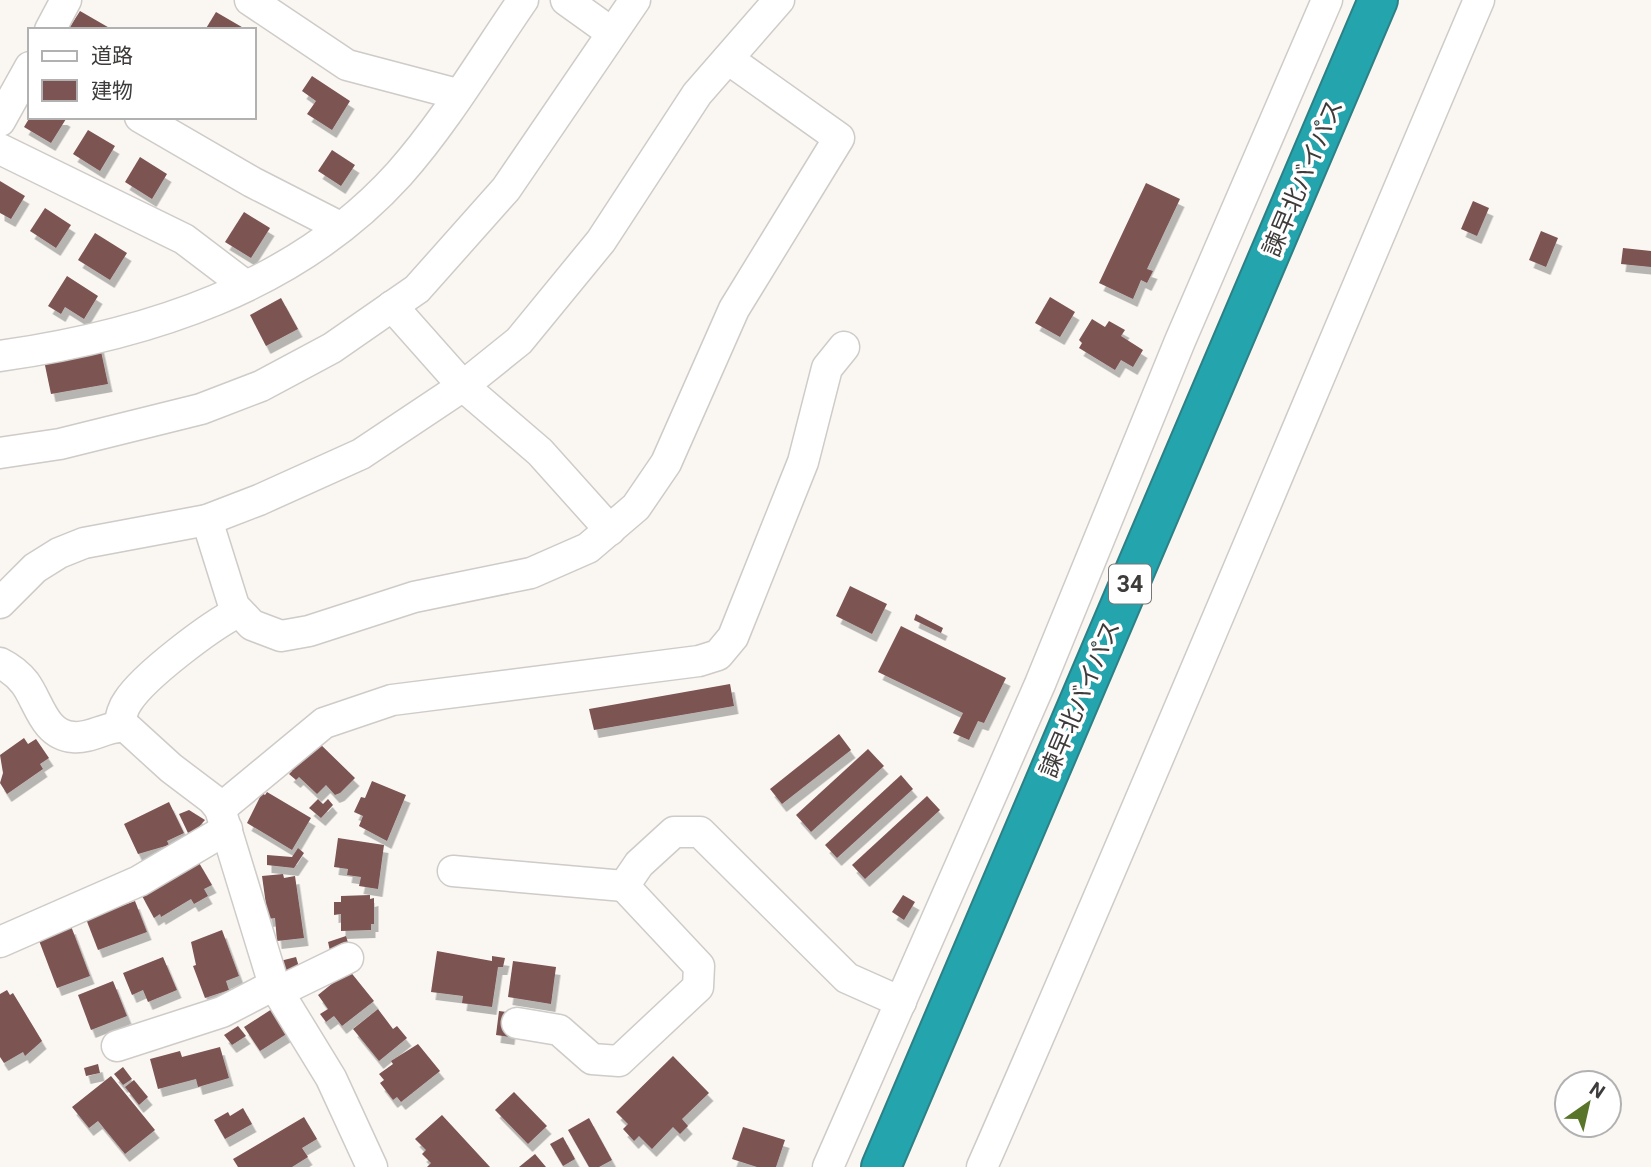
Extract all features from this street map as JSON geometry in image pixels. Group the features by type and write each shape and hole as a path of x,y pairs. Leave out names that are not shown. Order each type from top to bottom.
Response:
{"highway":[{"name":"諫早北バイパス","path":"881,1167 1378,0"}],"street":[{"path":"51,28 66,0"},
{"path":"250,0 346,65 457,94"},
{"path":"0,356 151,325 209,304 296,260 340,227 398,174 523,0"},
{"path":"566,0 612,33"},
{"path":"0,453 60,444 201,409 261,386 332,348 416,289 506,189 635,0"},
{"path":"0,603 35,568 59,552 84,543 207,520 307,480 362,454 463,386 519,341 593,251 697,94 779,0"},
{"path":"828,1167 1040,684 1180,341 1327,0"},
{"path":"982,1167 1117,860 1216,616 1479,0"},
{"path":"207,520 238,612 252,625 281,636 294,635 414,597 531,573 588,548 636,507 666,464 734,309 839,138 728,59"},
{"path":"0,121 28,71"},
{"path":"143,119 252,182 340,227"},
{"path":"0,149 184,239 246,286"},
{"path":"392,306 463,386 540,452 610,530"},
{"path":"0,942 139,881 223,819 324,723 392,700 421,694 686,663 718,655 733,637 803,462 827,368 844,347"},
{"path":"119,727 122,712 141,687 204,632 238,612"},
{"path":"0,663 20,676 41,713 62,735 85,736 119,727 133,731 223,819 276,988 331,1078 372,1167"},
{"path":"624,886 639,864 674,832 700,832 847,978 901,1002"},
{"path":"453,871 624,886 699,966 698,988 619,1060 592,1059 558,1030 517,1023"},
{"path":"117,1046 222,1012 348,958"}],"building":[{"path":"80,11 110,28 69,28"},
{"path":"216,12 244,28 206,28"},
{"path":"312,76 350,101 332,130 307,114 316,101 302,91"},
{"path":"29,119 66,119 51,143 24,127"},
{"path":"88,130 115,146 100,171 73,154"},
{"path":"332,150 355,165 341,186 318,171"},
{"path":"140,157 167,174 152,199 125,182"},
{"path":"0,181 25,196 11,219 0,213"},
{"path":"1146,183 1180,199 1147,269 1153,271 1147,283 1141,280 1133,299 1099,283"},
{"path":"1473,201 1489,208 1477,236 1461,229"},
{"path":"45,208 71,225 56,248 30,231"},
{"path":"244,212 270,228 251,258 225,242"},
{"path":"1541,231 1558,238 1546,267 1529,260"},
{"path":"95,233 127,253 110,280 78,260"},
{"path":"1623,248 1651,251 1651,267 1621,264"},
{"path":"67,276 98,296 84,319 65,307 61,314 48,306"},
{"path":"1050,297 1075,312 1060,337 1035,323"},
{"path":"281,298 298,329 266,346 250,315"},
{"path":"1092,319 1105,327 1109,321 1125,330 1121,336 1143,350 1133,367 1121,360 1115,370 1079,348 1082,343 1079,340"},
{"path":"99,342 108,384 51,394 42,351"},
{"path":"850,586 887,604 872,634 836,616"},
{"path":"916,614 943,628 941,633 914,620"},
{"path":"901,626 1006,678 984,723 978,721 969,740 953,733 963,713 878,672"},
{"path":"730,684 734,706 594,730 589,709"},
{"path":"839,734 851,750 782,804 770,789"},
{"path":"24,738 28,744 36,739 49,758 40,764 43,769 7,794 0,783 3,773 0,755"},
{"path":"316,740 355,778 335,795 326,785 317,794 299,777 296,780 289,774 292,771 286,765"},
{"path":"868,749 884,766 811,832 796,815"},
{"path":"901,775 913,789 837,858 825,845"},
{"path":"372,781 406,795 387,841 359,826 363,816 354,812 361,797 365,798"},
{"path":"267,792 311,818 292,850 247,823 262,793 265,795"},
{"path":"927,796 940,810 865,879 852,865"},
{"path":"318,799 323,804 328,799 333,805 321,818 309,808"},
{"path":"169,802 184,833 167,841 169,845 138,854 124,824"},
{"path":"189,810 205,820 197,829 188,833 179,814"},
{"path":"338,838 384,845 378,889 359,886 361,877 347,875 348,869 334,867"},
{"path":"298,848 304,853 294,868 267,865 267,855 292,857"},
{"path":"198,861 212,885 204,889 208,896 194,904 191,899 161,917 160,914 154,918 141,894"},
{"path":"283,874 284,878 295,876 304,938 277,941 275,918 268,919 262,876"},
{"path":"370,895 370,899 374,898 374,924 371,924 371,930 341,931 341,914 334,915 334,902 341,902 341,896"},
{"path":"903,895 915,902 904,920 892,912"},
{"path":"135,901 147,932 98,950 86,919"},
{"path":"71,926 90,976 57,988 38,938"},
{"path":"222,930 239,976 226,981 229,990 205,998 193,966 196,965 191,942"},
{"path":"346,936 349,946 330,951 328,942"},
{"path":"437,951 492,961 492,956 505,958 503,967 498,967 492,1007 462,1003 463,996 431,992"},
{"path":"163,957 177,990 148,1002 143,990 132,995 123,973"},
{"path":"296,957 299,967 279,973 276,962"},
{"path":"513,961 556,967 551,1004 508,997"},
{"path":"349,970 374,1001 342,1026 334,1016 326,1022 320,1014 328,1009 318,995"},
{"path":"113,981 127,1016 91,1030 78,995"},
{"path":"7,990 10,995 13,993 42,1041 25,1056 23,1052 4,1063 0,1057 0,994"},
{"path":"272,1009 288,1033 260,1051 244,1027"},
{"path":"378,1009 393,1029 397,1026 407,1038 379,1061 353,1029"},
{"path":"499,1011 513,1013 510,1037 496,1035"},
{"path":"238,1026 246,1036 232,1045 224,1035"},
{"path":"418,1044 440,1071 401,1102 397,1097 393,1100 380,1083 384,1080 379,1074 393,1064 391,1061"},
{"path":"220,1047 229,1078 198,1087 196,1079 158,1089 150,1059 180,1051 182,1057"},
{"path":"673,1056 709,1093 682,1119 688,1126 680,1134 673,1127 652,1149 639,1136 634,1141 623,1129 628,1124 616,1112"},
{"path":"98,1064 100,1073 86,1076 84,1068"},
{"path":"123,1067 132,1079 123,1085 114,1074"},
{"path":"111,1076 155,1130 125,1154 98,1121 89,1128 72,1107"},
{"path":"134,1080 148,1097 139,1105 125,1087"},
{"path":"514,1092 547,1126 528,1144 495,1110"},
{"path":"243,1108 252,1124 225,1139 214,1120 228,1112 230,1116"},
{"path":"442,1115 490,1167 427,1167 431,1163 422,1154 426,1150 415,1139"},
{"path":"304,1117 317,1139 302,1148 308,1157 292,1167 238,1167 233,1159"},
{"path":"589,1118 612,1160 599,1167 589,1167 568,1130"},
{"path":"743,1127 785,1140 776,1167 757,1167 732,1159"},
{"path":"563,1137 575,1159 563,1166 550,1144"},
{"path":"535,1154 546,1167 519,1167"}]}
